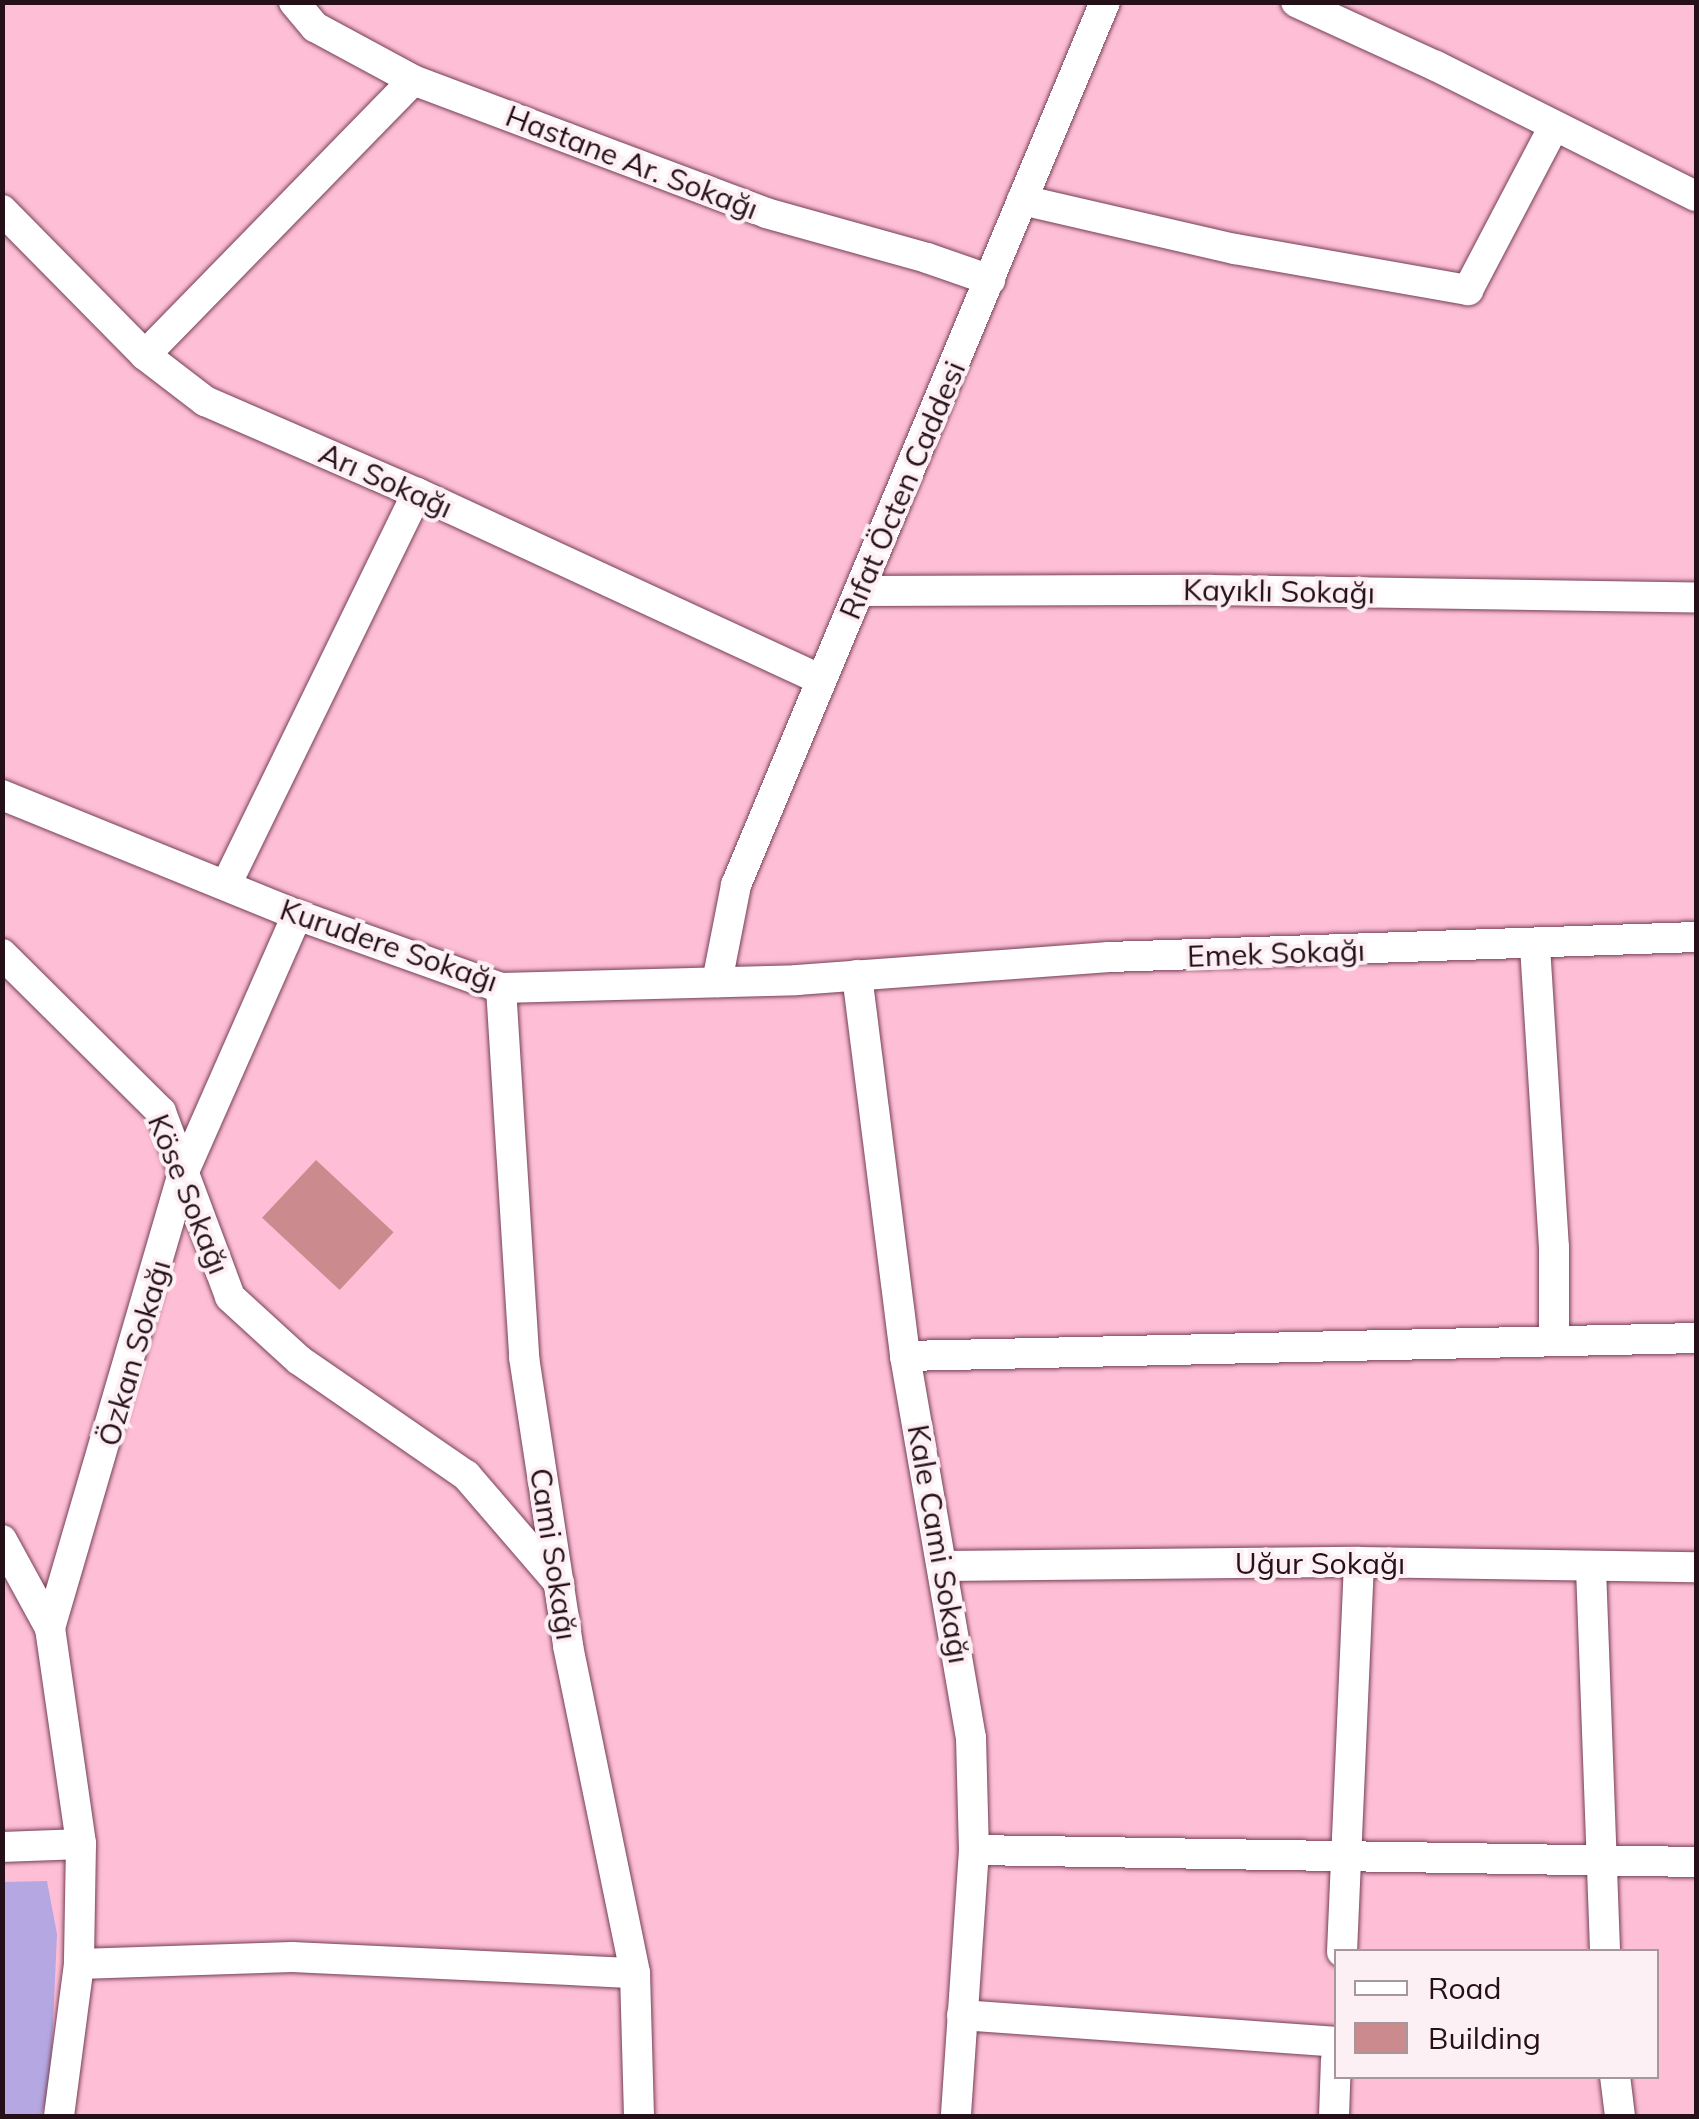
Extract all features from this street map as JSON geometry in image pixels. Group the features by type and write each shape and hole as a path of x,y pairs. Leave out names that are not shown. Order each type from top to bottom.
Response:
{"street":[{"name":"Hastane Ar. Sokağı","path":"294,2 315,26 413,80 766,213 928,258 990,280"},
{"name":"Rıfat Öcten Caddesi","path":"717,982 736,885 1105,2"},
{"path":"1296,2 1696,196"},
{"path":"145,355 413,80"},
{"path":"1022,200 1235,249 1468,290 1554,126"},
{"name":"Arı Sokağı","path":"2,210 145,355 205,401 417,493 819,680"},
{"path":"226,885 417,493"},
{"name":"Kayıklı Sokağı","path":"862,590 1211,590 1696,598"},
{"name":"Kurudere Sokağı","path":"2,796 297,915 501,988 857,975"},
{"name":"Özkan Sokağı","path":"50,1628 182,1176 297,915"},
{"name":"Emek Sokağı","path":"857,975 1109,958 1534,946 1696,937"},
{"path":"1534,946 1554,1247 1554,1338"},
{"name":"Köse Sokağı","path":"2,954 162,1112 182,1176 230,1297 299,1360 466,1475 559,1582"},
{"name":"Kale Cami Sokağı","path":"857,975 906,1356 971,1738 974,1850 956,2116"},
{"name":"Cami Sokağı","path":"501,988 524,1357 559,1582 634,1973 639,2116"},
{"path":"906,1356 1554,1338 1696,1338"},
{"path":"2,1540 50,1628 81,1844 79,1964 61,2116"},
{"path":"1342,1949 1359,1562"},
{"name":"Uğur Sokağı","path":"944,1566 1359,1562 1696,1567"},
{"path":"1591,1568 1606,1949"},
{"path":"2,1847 81,1844"},
{"path":"974,1850 1696,1862"},
{"path":"79,1964 292,1957 634,1973"},
{"path":"962,2014 1334,2042"},
{"path":"1334,2116 1335,2079"},
{"path":"1615,2079 1620,2116"}],"shaded area":[{"path":"47,1881 57,1934 50,2091 40,2116 3,2116 2,1882"}],"building":[{"path":"316,1160 394,1232 340,1290 262,1218"}]}
